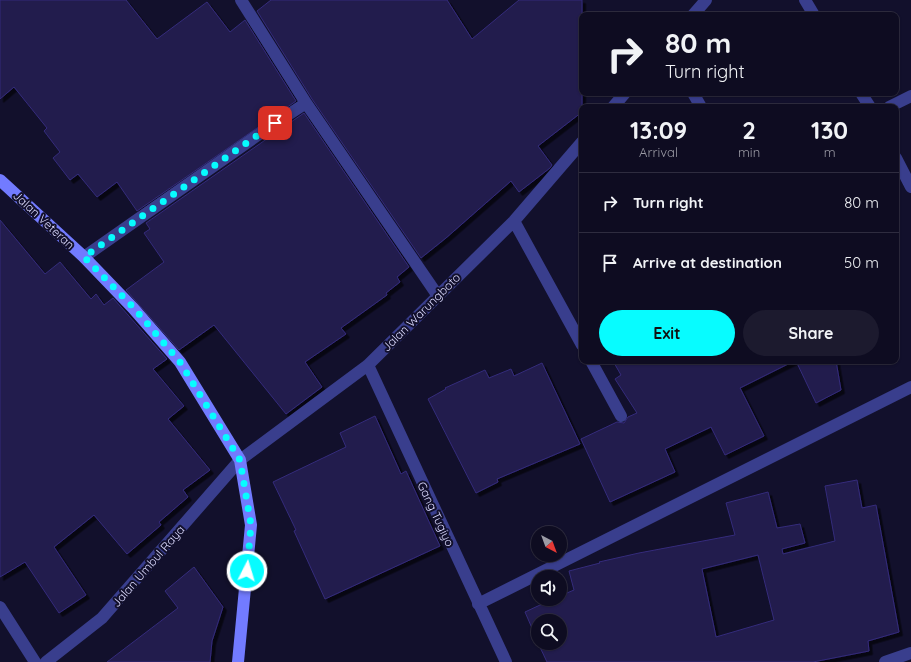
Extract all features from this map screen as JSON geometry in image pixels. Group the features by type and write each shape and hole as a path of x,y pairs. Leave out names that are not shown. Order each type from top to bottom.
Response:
{"main road":[{"name":"Jalan Veteran","path":"0,180 84,257 134,308 180,362 240,460 251,525 238,662"}],"street":[{"path":"696,12 706,0"},
{"path":"805,0 812,12"},
{"path":"246,2 306,103 438,296"},
{"path":"616,104 622,96"},
{"path":"895,104 911,96"},
{"path":"84,257 306,103"},
{"name":"Jalan Warungboto","path":"240,460 368,364 514,221 579,145"},
{"path":"899,164 911,187"},
{"path":"514,221 579,340"},
{"name":"Gang Tugiyo","path":"368,364 506,662"},
{"path":"593,364 621,416"},
{"path":"478,604 911,387"},
{"name":"Jalan Umbul Raya","path":"46,662 102,618 240,460"},
{"path":"0,607 35,662"},
{"path":"885,662 911,653"}],"building":[{"path":"0,0 126,0 157,39 207,2 230,32 245,20 296,101 137,211 117,182 97,197 78,174 70,180 53,158 60,152 44,131 47,128 14,87 0,99"},
{"path":"271,0 447,0 472,39 519,0 582,0 582,12 579,12 579,96 582,96 582,104 579,104 579,114 538,146 552,165 550,168 519,192 511,181 421,258 312,99 257,11"},
{"path":"304,113 409,267 397,277 400,282 386,293 387,295 341,328 346,334 305,362 322,387 286,414 214,325 179,350 126,290 164,262 144,233 150,229 146,223"},
{"path":"0,220 45,274 60,262 91,299 96,294 104,305 113,298 167,359 153,369 184,406 168,419 210,470 183,490 188,497 159,522 161,525 127,554 94,515 54,547 86,595 59,613 25,562 0,577"},
{"path":"542,363 580,444 497,479 498,482 476,493 428,399 446,389 445,388 485,370 489,378 511,369 514,376"},
{"path":"615,364 788,364 740,388 764,436 725,455 711,427 665,449 675,472 610,502 581,439 617,422 624,423 628,417 637,413 615,379 621,375"},
{"path":"797,364 837,364 841,390 816,403"},
{"path":"375,416 401,474 406,471 440,546 325,599 294,531 296,530 273,482 346,447 340,433"},
{"path":"857,480 862,508 876,505 899,632 868,641 869,651 813,662 547,662 541,650 567,650 567,614 531,614 531,626 525,612 538,606 567,606 567,593 574,590 569,571 600,563 599,562 639,553 735,535 726,503 768,492 777,528 800,524 805,543 782,549 783,554 835,541 825,486","holes":["758,555 774,620 716,637 702,569"]},
{"path":"194,567 223,607 212,641 210,662 107,662 178,608 165,591"}],"route":[{"path":"247,571 251,525 240,460 180,362 134,308 84,257 275,123"}]}
